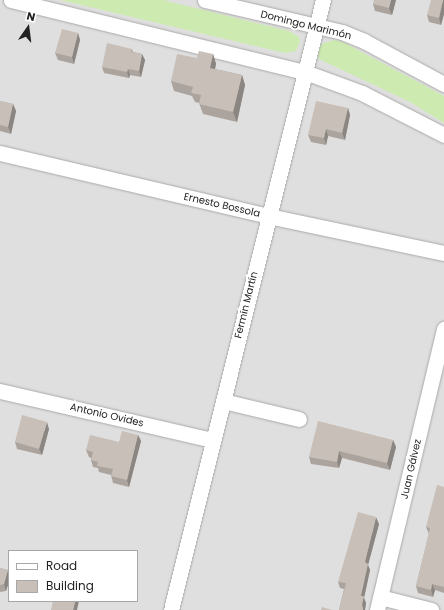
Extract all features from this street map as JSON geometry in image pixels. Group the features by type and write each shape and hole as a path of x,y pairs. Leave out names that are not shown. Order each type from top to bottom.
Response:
{"street":[{"path":"11,0 305,72 362,93 444,135"},
{"name":"Domingo Marimón","path":"205,0 342,32 364,41 444,84"},
{"name":"Fermín Martín","path":"171,610 323,0"},
{"name":"Ernesto Bossola","path":"0,153 268,216 444,253"},
{"name":"Juan Gálvez","path":"379,604 444,329"},
{"name":"Antonio Ovides","path":"0,391 213,440"},
{"path":"223,401 299,419"},
{"path":"379,604 431,610"}],"shaded area":[{"path":"0,0 444,0 444,610 0,610"}],"green space":[{"path":"60,0 163,0 289,31 299,37 300,42 296,51 285,53"},
{"path":"334,40 343,42 444,96 444,123 410,102 319,59 318,53 321,44"}],"building":[{"path":"374,0 391,0 389,8 373,4"},
{"path":"431,0 443,0 439,18 427,15"},
{"path":"62,29 78,33 72,57 55,53"},
{"path":"107,43 132,49 131,52 142,54 139,71 128,69 127,72 102,67"},
{"path":"199,51 213,54 210,68 242,75 233,112 199,104 201,95 191,93 193,87 171,81 177,54 197,58"},
{"path":"0,101 13,104 8,127 0,125"},
{"path":"316,101 348,108 342,133 326,129 324,138 308,135"},
{"path":"22,415 47,422 39,449 15,442"},
{"path":"318,421 393,440 387,463 339,451 337,462 309,457"},
{"path":"122,431 138,435 127,480 111,476 113,469 97,466 98,462 91,460 93,452 86,450 90,435 119,442"},
{"path":"437,485 444,487 444,587 432,584 431,590 416,586 430,528 426,527"},
{"path":"358,512 376,517 365,562 368,564 361,596 364,596 362,605 363,610 339,610 346,583 338,582"},
{"path":"0,568 8,570 4,584 0,585"},
{"path":"53,602 75,602 73,610 51,610"},
{"path":"322,607 332,610 321,610"}]}
